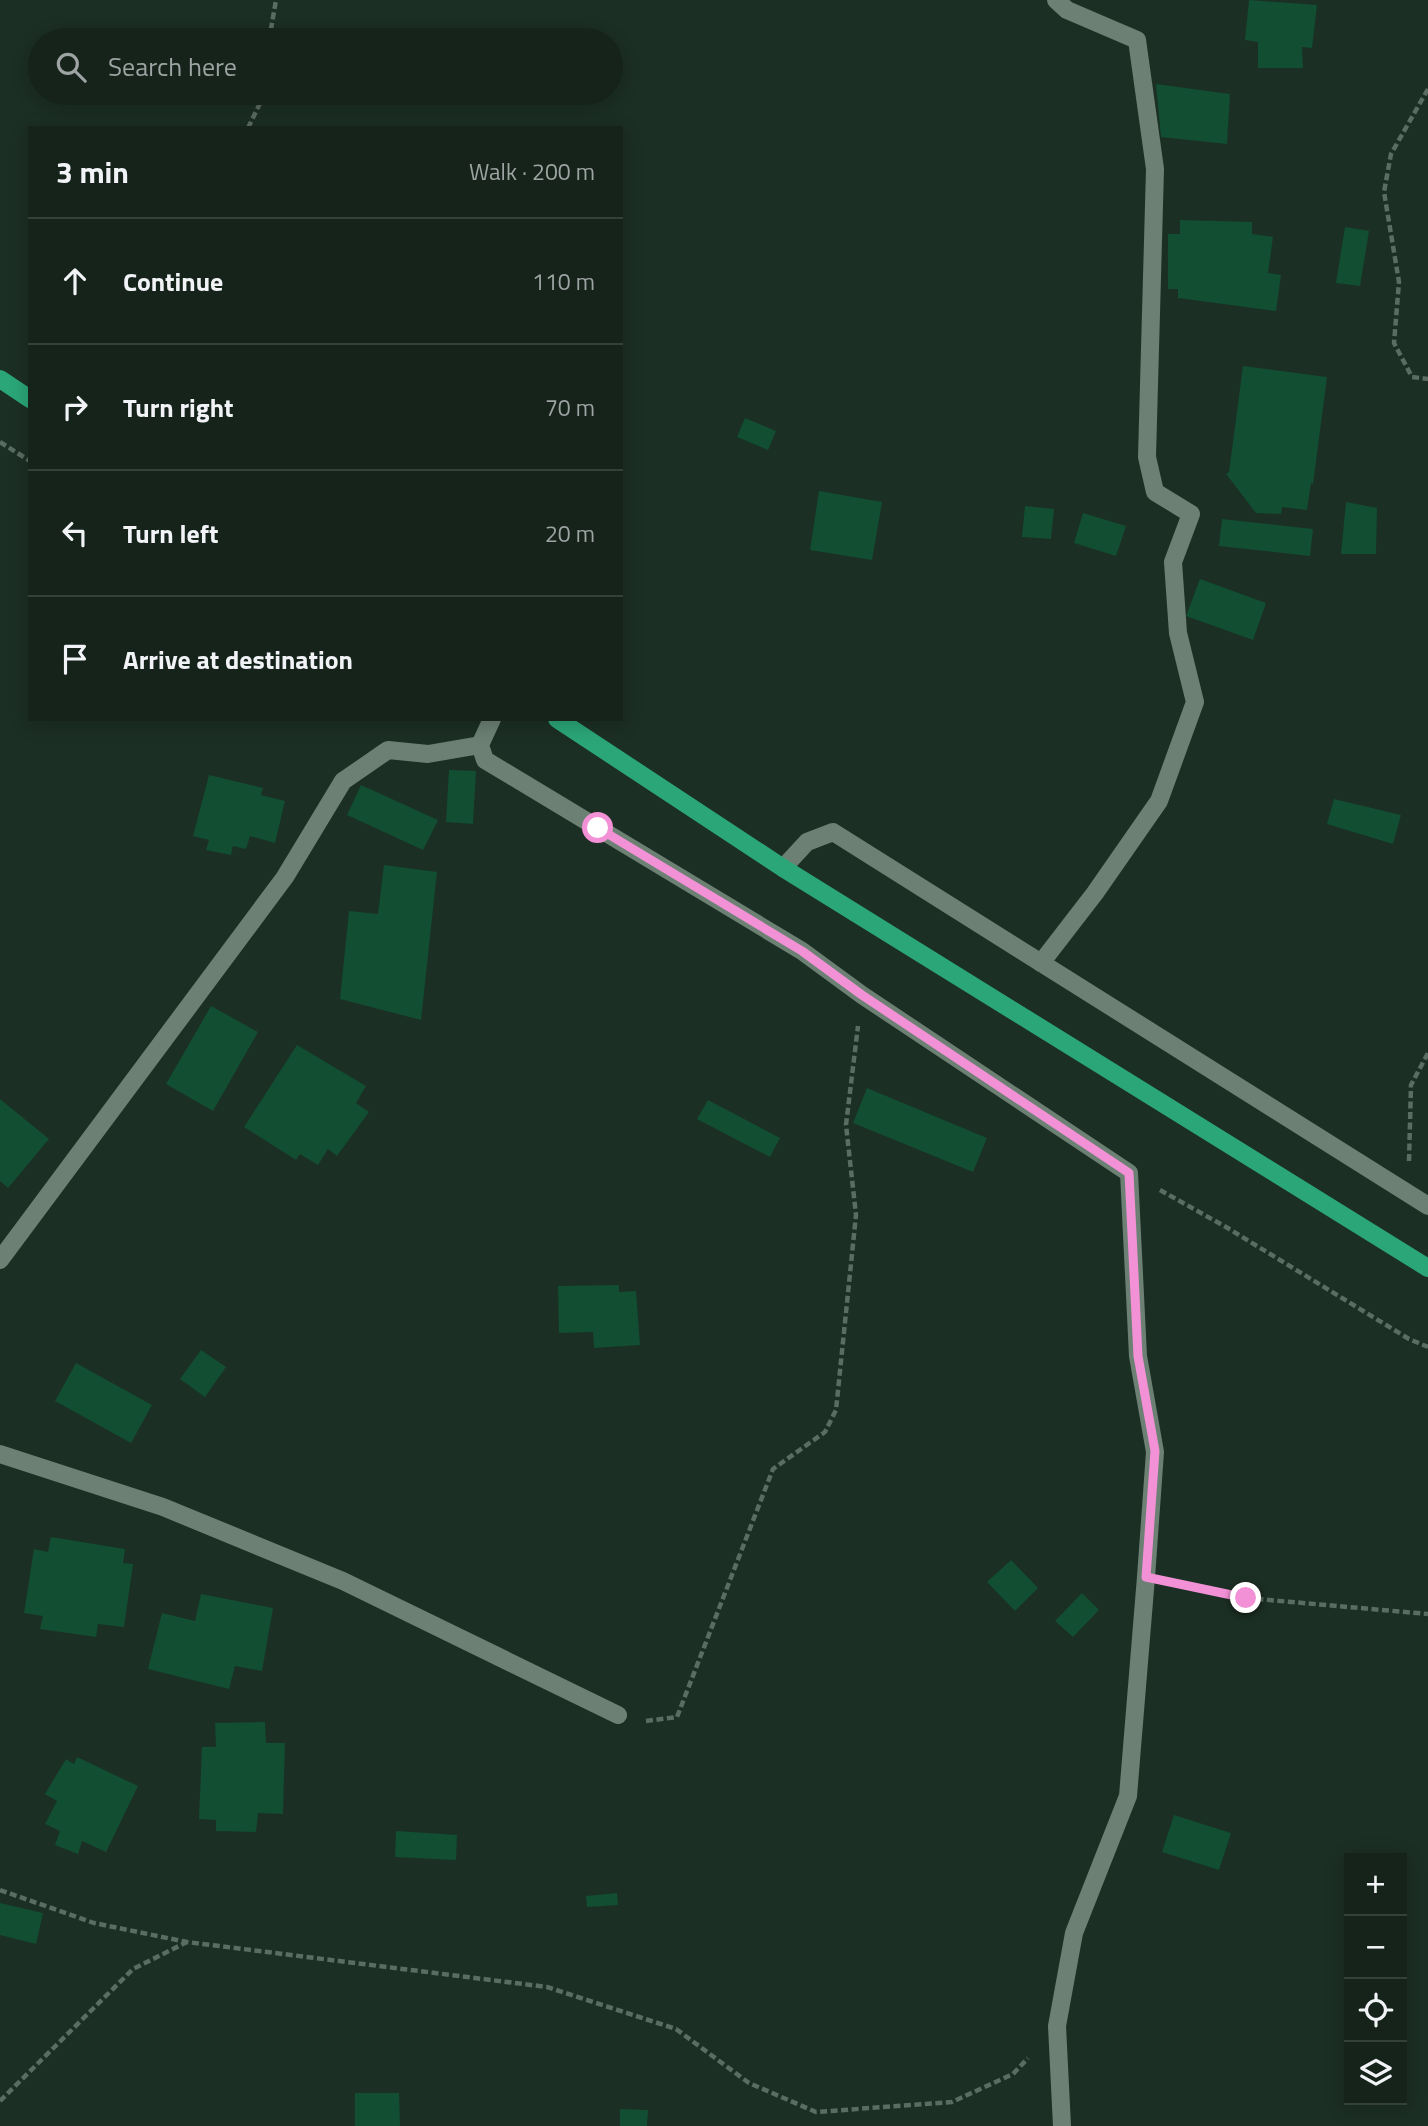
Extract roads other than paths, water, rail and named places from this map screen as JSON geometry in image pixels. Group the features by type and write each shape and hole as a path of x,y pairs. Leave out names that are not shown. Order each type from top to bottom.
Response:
{"main road":[{"path":"0,379 28,398"},
{"path":"559,721 783,868 1428,1268"}],"street":[{"path":"1041,963 1095,893 1159,801 1195,702 1178,633 1172,562 1191,514 1155,492 1147,457 1155,169 1138,40 1067,10 1056,0"},
{"path":"491,721 480,745 485,760 802,951 862,995 1129,1173 1138,1356 1155,1451 1128,1796 1074,1933 1058,2026 1062,2126"},
{"path":"0,1260 285,877 343,781 388,750 428,754 480,745"},
{"path":"783,868 807,842 833,832 1428,1206"},
{"path":"0,1454 163,1507 343,1581 618,1716"}]}
